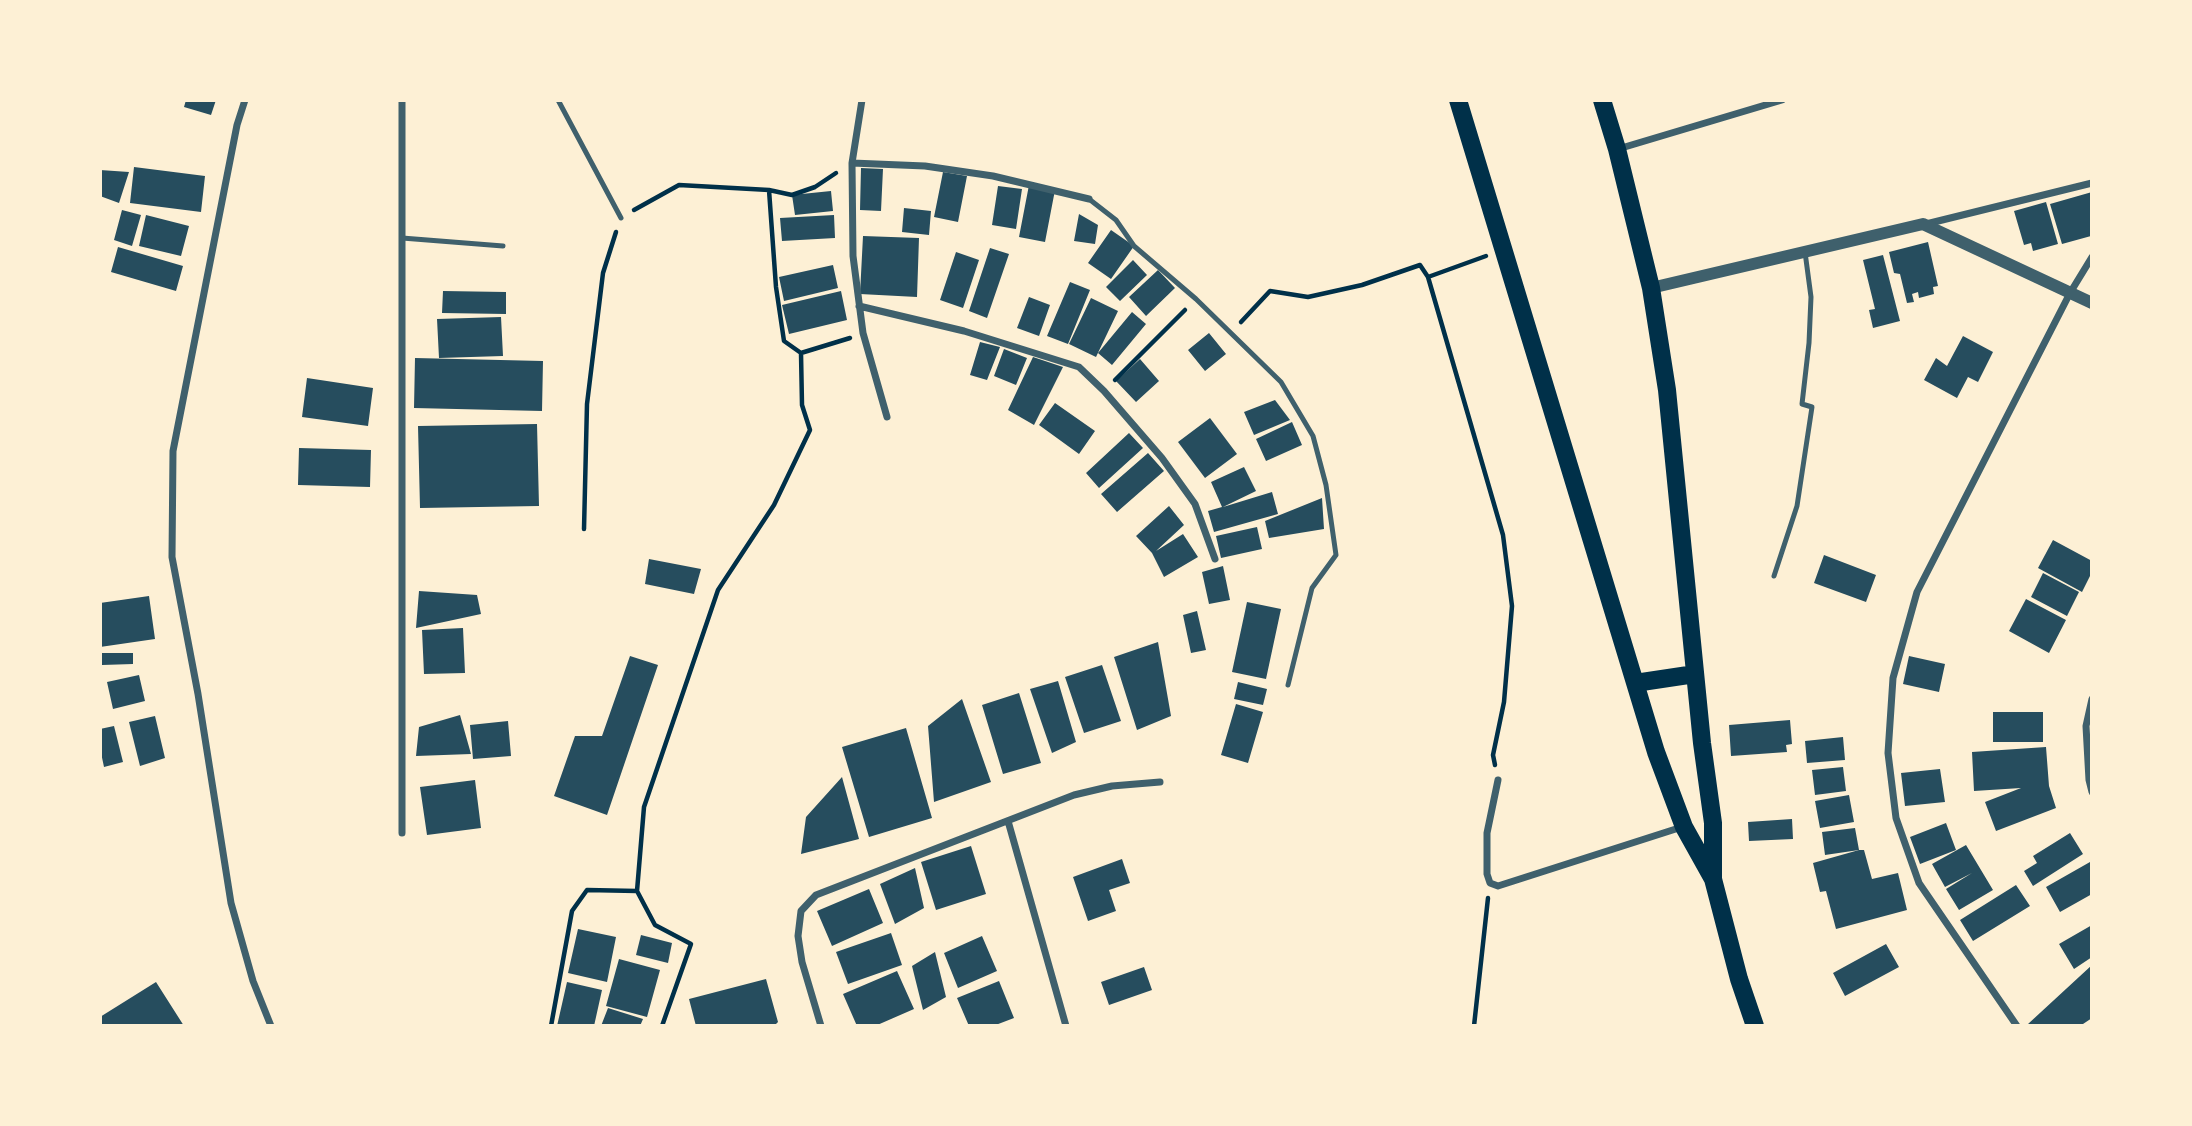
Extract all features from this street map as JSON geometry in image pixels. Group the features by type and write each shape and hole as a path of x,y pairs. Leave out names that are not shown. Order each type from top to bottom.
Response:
{"main road":[{"path":"1458,100 1656,752 1684,827 1713,879 1739,979 1755,1026"},
{"path":"1602,100 1617,149 1651,288 1667,390 1695,674 1713,823 1713,879"},
{"path":"1635,683 1695,674"}],"street":[{"path":"245,100 237,125 173,451 172,557 198,694 231,902 254,981 271,1026"},
{"path":"402,100 402,833"},
{"path":"862,100 852,163 853,256 863,333 887,417"},
{"path":"1617,149 1782,100"},
{"path":"852,163 925,166 993,176 1089,200"},
{"path":"1651,288 2092,183"},
{"path":"1923,224 2092,303"},
{"path":"2017,1026 1919,883 1896,818 1888,752 1893,678 1917,592 2070,293 2092,257"},
{"path":"859,306 964,331 1079,367 1163,458 1195,504 1215,559"},
{"path":"2092,699 2086,726 2092,792"},
{"path":"1498,780 1487,833 1487,874 1490,883 1498,886 1684,827"},
{"path":"821,1026 802,962 798,936 801,911 816,895 1074,795 1112,786 1160,782"},
{"path":"1008,821 1066,1026"}],"lane":[{"path":"558,100 621,218"},
{"path":"1089,200 1116,220 1134,246 1196,299 1281,382 1313,436 1326,485 1336,555 1312,588 1288,685"},
{"path":"402,238 503,246"},
{"path":"1774,576 1797,506 1812,407 1802,404 1811,296 1805,252"}],"path":[{"path":"584,529 587,404 603,274 621,218 679,185 769,190 792,195 815,187 852,163"},
{"path":"769,190 776,286 784,341 801,353"},
{"path":"1428,277 1505,249"},
{"path":"1231,333 1270,291 1308,297 1362,285 1420,265 1428,277 1503,535 1512,606 1504,702 1493,755 1498,780"},
{"path":"1104,391 1196,299"},
{"path":"801,353 863,333"},
{"path":"662,1026 691,944 655,925 637,891 644,807 718,590 774,505 810,430 802,405 801,353"},
{"path":"1474,1026 1490,883"},
{"path":"551,1026 572,911 587,890 637,891"}],"building":[{"path":"186,100 216,100 211,115 184,107"},
{"path":"134,167 205,176 201,212 130,203"},
{"path":"861,168 883,169 881,211 860,210"},
{"path":"100,170 129,172 119,203 100,196"},
{"path":"943,172 967,176 958,222 934,217"},
{"path":"1029,185 1055,190 1045,242 1019,237"},
{"path":"998,186 1022,189 1016,229 992,225"},
{"path":"831,191 833,211 795,215 792,195"},
{"path":"2092,192 2091,236 2062,244 2050,204"},
{"path":"2046,202 2058,244 2033,251 2031,243 2024,245 2014,211"},
{"path":"904,208 931,211 929,235 902,232"},
{"path":"122,210 141,215 132,246 114,240"},
{"path":"1079,214 1098,225 1095,244 1074,241"},
{"path":"146,215 189,226 181,256 139,246"},
{"path":"834,215 835,238 782,241 780,218"},
{"path":"1111,230 1134,246 1111,279 1088,263"},
{"path":"863,236 919,238 917,297 860,294"},
{"path":"1928,242 1938,286 1933,287 1934,294 1919,298 1918,292 1912,294 1914,302 1907,303 1900,274 1894,273 1889,252"},
{"path":"118,247 183,266 176,291 111,272"},
{"path":"990,248 1009,254 987,318 969,311"},
{"path":"956,252 979,260 963,308 940,300"},
{"path":"1883,255 1900,321 1873,328 1869,310 1875,309 1863,260"},
{"path":"1133,260 1147,275 1120,301 1106,287"},
{"path":"833,265 838,288 784,301 779,277"},
{"path":"1158,270 1175,288 1146,316 1129,297"},
{"path":"1070,282 1090,290 1068,344 1047,336"},
{"path":"443,291 506,292 506,314 442,313"},
{"path":"841,291 847,320 789,334 782,305"},
{"path":"1029,297 1050,305 1039,336 1017,328"},
{"path":"1091,298 1118,311 1096,357 1069,344"},
{"path":"1132,312 1146,324 1112,365 1098,353"},
{"path":"501,317 503,356 439,358 437,319"},
{"path":"1209,333 1226,354 1205,371 1188,350"},
{"path":"1963,336 1993,352 1978,382 1968,377 1957,398 1924,380 1936,358 1947,366"},
{"path":"980,342 1000,347 987,380 970,375"},
{"path":"1004,349 1027,358 1016,385 994,376"},
{"path":"1033,357 1063,367 1034,425 1008,410"},
{"path":"415,358 543,361 542,411 414,408"},
{"path":"1140,359 1159,381 1136,402 1116,381"},
{"path":"307,378 373,388 368,426 302,417"},
{"path":"1275,400 1290,420 1254,435 1244,412"},
{"path":"1055,403 1095,431 1079,454 1039,425"},
{"path":"1210,418 1237,454 1205,478 1178,442"},
{"path":"1292,422 1302,445 1266,461 1256,439"},
{"path":"537,424 539,506 420,508 418,426"},
{"path":"1129,433 1143,448 1099,488 1086,473"},
{"path":"299,448 371,450 370,487 298,485"},
{"path":"1148,453 1164,471 1117,512 1101,494"},
{"path":"1244,467 1256,491 1223,507 1272,492 1278,514 1214,532 1208,511 1222,507 1211,482"},
{"path":"1322,498 1324,529 1269,538 1265,521"},
{"path":"1169,506 1184,525 1156,551 1183,534 1198,557 1164,577 1152,553 1136,536"},
{"path":"1257,527 1262,549 1221,558 1216,536"},
{"path":"2053,540 2092,561 2092,572 2082,592 2038,568"},
{"path":"1824,555 1876,575 1866,602 1814,583"},
{"path":"649,559 701,569 694,594 645,584"},
{"path":"1223,566 1230,600 1209,604 1202,572"},
{"path":"2043,573 2079,592 2067,616 2031,597"},
{"path":"419,591 477,595 481,614 416,628"},
{"path":"149,596 155,639 100,647 100,603"},
{"path":"2026,599 2066,620 2049,653 2009,631"},
{"path":"1247,602 1281,609 1266,679 1232,672"},
{"path":"1197,611 1206,650 1191,653 1183,615"},
{"path":"463,628 465,673 424,674 422,630"},
{"path":"1158,642 1171,716 1137,730 1114,657"},
{"path":"102,653 133,653 133,664 102,665"},
{"path":"630,656 658,665 607,815 554,796 575,736 602,736"},
{"path":"1909,656 1945,664 1939,692 1903,684"},
{"path":"1102,665 1121,721 1084,733 1065,677"},
{"path":"139,675 145,701 113,709 107,682"},
{"path":"1058,681 1076,742 1052,753 1030,689"},
{"path":"1238,682 1267,689 1263,705 1234,699"},
{"path":"1019,693 1041,763 1003,774 982,705"},
{"path":"962,699 991,782 934,802 928,726"},
{"path":"1236,704 1263,712 1248,763 1221,755"},
{"path":"1993,712 2043,712 2043,742 1993,742"},
{"path":"460,715 471,754 416,756 419,727"},
{"path":"155,716 165,758 140,766 129,722"},
{"path":"1790,720 1792,744 1786,745 1787,752 1731,756 1729,725"},
{"path":"508,721 511,756 473,759 470,725"},
{"path":"114,726 123,762 104,767 100,729"},
{"path":"906,728 932,818 869,837 842,747"},
{"path":"1843,737 1845,760 1807,763 1805,741"},
{"path":"2046,747 2049,786 2056,808 1996,831 1985,802 2021,788 1974,791 1972,752"},
{"path":"1843,767 1846,791 1815,795 1812,770"},
{"path":"1940,769 1945,802 1905,806 1901,773"},
{"path":"842,777 859,839 801,854 806,817"},
{"path":"475,780 481,828 427,835 420,787"},
{"path":"1849,795 1854,822 1820,828 1815,801"},
{"path":"1792,819 1793,839 1749,841 1748,822"},
{"path":"1946,823 1956,850 1920,864 1910,837"},
{"path":"1855,828 1859,850 1825,855 1822,832"},
{"path":"2070,833 2083,854 2033,886 2024,871 2037,863 2033,856"},
{"path":"1966,845 1993,890 1959,910 1946,889 1972,873 1945,887 1932,864"},
{"path":"971,846 986,894 936,910 921,862"},
{"path":"1864,850 1872,879 1898,873 1907,910 1836,929 1826,891 1820,892 1813,863"},
{"path":"1122,859 1130,883 1109,890 1116,911 1088,921 1073,877"},
{"path":"2090,862 2092,894 2060,912 2046,887"},
{"path":"915,868 924,908 895,924 880,884"},
{"path":"2016,885 2030,906 1973,941 1960,920"},
{"path":"869,889 883,923 832,946 817,911"},
{"path":"2092,925 2092,957 2074,969 2059,944"},
{"path":"578,929 616,937 607,982 568,973"},
{"path":"891,933 902,965 848,984 836,952"},
{"path":"641,935 672,943 668,963 636,955"},
{"path":"982,936 997,971 958,988 944,953"},
{"path":"1886,944 1899,967 1845,996 1833,973"},
{"path":"935,952 946,997 923,1010 912,966"},
{"path":"619,959 660,970 647,1017 606,1006"},
{"path":"2092,965 2092,1018 2080,1026 2029,1026 2028,1024"},
{"path":"1144,967 1152,990 1109,1005 1101,982"},
{"path":"897,971 914,1009 875,1026 857,1026 843,994"},
{"path":"766,979 778,1022 774,1026 696,1026 689,999"},
{"path":"999,981 1014,1018 993,1026 969,1026 957,998"},
{"path":"156,982 184,1026 100,1026 100,1017"},
{"path":"567,982 602,990 594,1026 557,1026"},
{"path":"608,1008 643,1019 640,1026 601,1026"}]}
